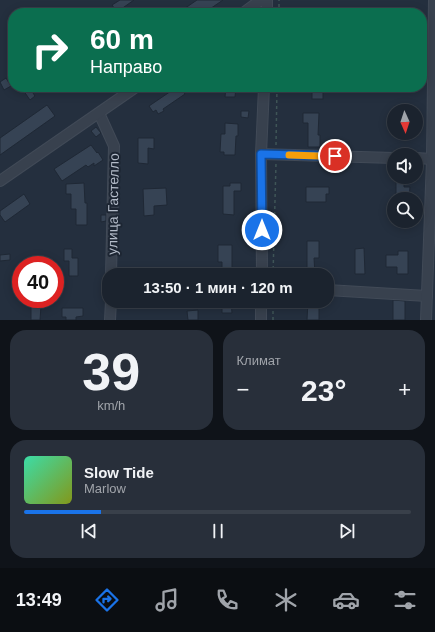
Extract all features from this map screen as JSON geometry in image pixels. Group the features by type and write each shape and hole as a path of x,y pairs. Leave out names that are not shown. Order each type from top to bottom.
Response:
{"street":[{"path":"250,8 261,0"},
{"path":"426,320 432,159 434,0"},
{"path":"0,181 129,92"},
{"path":"262,268 261,154 264,92"},
{"name":"улица Гастелло","path":"99,113 114,146 111,268"},
{"path":"261,154 387,158"},
{"path":"423,158 432,159"},
{"path":"334,290 427,296"},
{"path":"110,320 111,308"},
{"path":"261,308 261,320"}],"path":[{"path":"273,268 277,92"},
{"path":"273,308 273,320"}],"building":[{"path":"120,0 134,0 123,8 114,8 112,5"},
{"path":"197,0 223,0 211,8 185,8"},
{"path":"6,78 8,81 8,88 4,90 0,82"},
{"path":"24,92 32,92 35,96 30,100"},
{"path":"170,92 184,92 185,94 158,114 156,110 153,112 149,106"},
{"path":"226,92 236,92 235,97 225,97"},
{"path":"312,92 323,92 323,99 312,99"},
{"path":"47,105 55,116 0,155 0,138"},
{"path":"241,111 249,111 248,118 241,117"},
{"path":"303,113 319,113 318,135 320,135 320,147 308,147 308,123 303,123"},
{"path":"225,123 238,124 235,155 224,155 224,152 220,152 221,134 225,134"},
{"path":"96,127 101,133 96,137 91,131"},
{"path":"138,138 154,138 154,149 148,148 148,164 138,163"},
{"path":"91,145 103,160 94,166 94,163 88,167 86,165 62,181 54,169"},
{"path":"84,183 85,203 87,203 87,225 76,225 76,209 71,209 71,194 66,194 66,184"},
{"path":"230,183 241,183 241,191 234,191 234,215 223,214 223,186 230,186"},
{"path":"396,184 404,184 404,187 410,187 410,192 396,192"},
{"path":"306,187 329,187 329,194 326,194 326,202 306,202"},
{"path":"166,188 167,205 154,206 154,215 144,216 143,189"},
{"path":"24,194 30,204 5,222 0,215 0,211"},
{"path":"101,215 106,215 106,221 101,222"},
{"path":"307,241 319,241 319,258 314,258 315,268 307,268"},
{"path":"218,245 232,245 232,268 222,268 222,262 218,262"},
{"path":"364,248 365,274 355,274 355,249"},
{"path":"64,249 72,249 72,258 78,258 78,276 69,276 69,261 64,261"},
{"path":"398,251 408,251 408,274 397,274 397,267 386,267 386,255 398,255"},
{"path":"10,254 10,260 0,261 0,255"},
{"path":"393,300 405,301 405,320 393,320"},
{"path":"31,308 41,308 40,320 31,320"},
{"path":"62,308 83,308 83,316 76,317 76,320 66,320 66,317 62,317"},
{"path":"222,308 232,308 232,313 222,313"},
{"path":"308,308 319,308 319,320 307,320"},
{"path":"198,310 198,320 188,320 187,311"}],"slow traffic":[{"path":"289,155 319,156"}],"route":[{"path":"262,230 261,154 335,156"}]}
